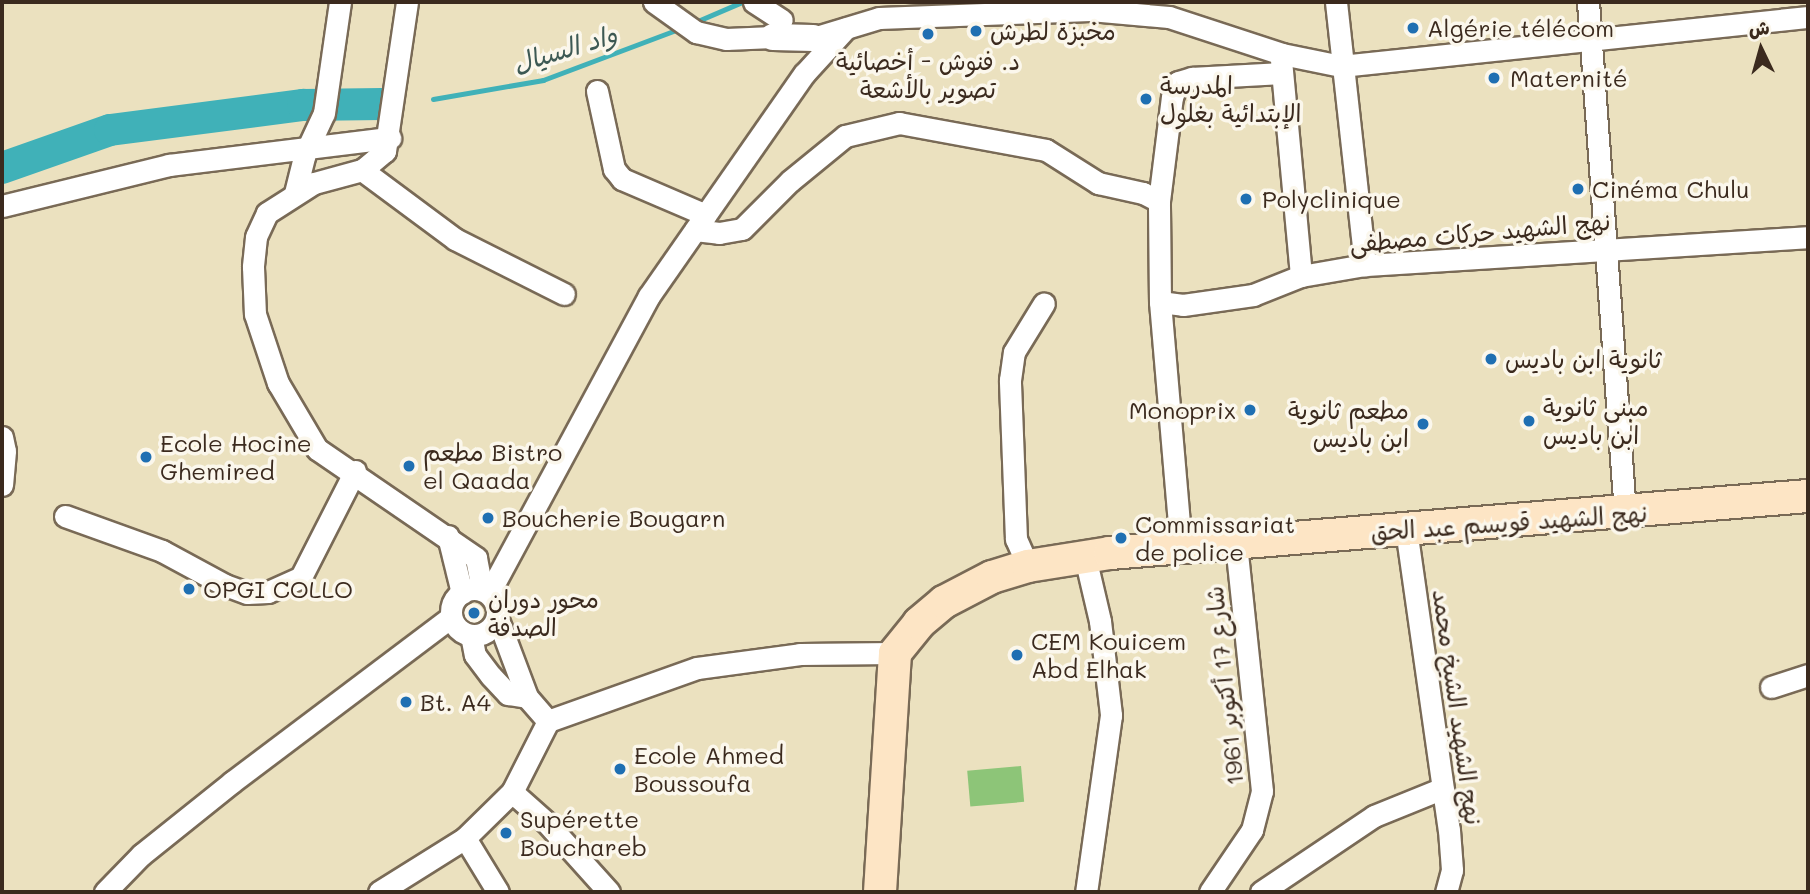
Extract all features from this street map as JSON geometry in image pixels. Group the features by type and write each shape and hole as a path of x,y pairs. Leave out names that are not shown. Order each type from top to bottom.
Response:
{"main road":[{"name":"نهج الشهيد قويسم عبد الحق","path":"895,653 919,622 944,602 992,577 1028,566 1085,557 1209,545 1808,496"},
{"path":"880,892 895,653"}],"street":[{"path":"295,193 324,107 340,2"},
{"path":"407,2 391,131 385,151 362,170 295,193 267,213 257,237 252,286 255,314 278,383 299,425 317,449 355,471 476,558 477,592 497,617 527,697 548,721"},
{"path":"654,2 696,32 726,39 778,29 813,38 879,18 1090,10 1169,17 1281,64 1341,66 1589,37 1808,17"},
{"path":"754,2 778,29"},
{"path":"1336,2 1365,265"},
{"path":"1587,2 1625,513"},
{"path":"104,892 141,855 232,782 451,617 455,600 477,592 649,296 804,75 847,26"},
{"path":"1281,64 1301,276"},
{"name":"شارع 17 أكتوبر 1961","path":"1210,892 1252,830 1262,791 1160,302 1160,201 1178,82 1281,64"},
{"path":"597,91 614,169 622,179 719,233 742,229 790,181 845,136 899,123 1046,150 1098,183 1143,192 1160,201"},
{"path":"2,206 169,165 310,146 391,131"},
{"path":"362,170 455,239 564,294"},
{"name":"نهج الشهيد حركات مصطفى","path":"1160,302 1183,304 1253,296 1301,276 1365,265 1808,237"},
{"path":"1028,566 1016,539 1010,380 1014,352 1044,303"},
{"path":"2,437 2,485"},
{"path":"65,516 162,551 225,585 247,593 268,592 301,577 355,471"},
{"name":"نهج الشهيد الشيخ محمد","path":"1406,529 1443,788 1452,870 1446,892"},
{"path":"1085,557 1100,618 1111,715 1086,892"},
{"path":"451,617 458,628 471,635 486,632 497,617"},
{"path":"471,635 475,655 491,676 508,694 527,697"},
{"path":"379,892 465,838 512,792 548,721 697,668 800,654 895,653"},
{"path":"1771,687 1808,676"},
{"path":"1261,892 1374,816 1443,788"},
{"path":"512,792 546,822 609,892"},
{"path":"465,838 498,892"}],"green space":[{"path":"1021,766 1024,802 970,807 967,771"}],"waterway":[{"name":"واد السيال","path":"693,23 742,2"},
{"name":"واد السيال","path":"433,99 543,80 681,28"},
{"path":"2,168 110,130 303,105 382,104"}],"place":[{"name":"Algérie télécom","path":"1413,28"},
{"name":"مخبزة لطرش","path":"976,31"},
{"name":"د. فنوش - أخصائية تصوير بالأشعة","path":"928,34"},
{"name":"Maternité","path":"1494,78"},
{"name":"المدرسة الإبتدائية بغلول","path":"1146,99"},
{"name":"Cinéma Chulu","path":"1578,189"},
{"name":"Polyclinique","path":"1246,199"},
{"name":"ثانوية ابن باديس","path":"1491,359"},
{"name":"Monoprix","path":"1250,410"},
{"name":"مبنى ثانوية ابن باديس","path":"1529,421"},
{"name":"مطعم ثانوية ابن باديس","path":"1423,424"},
{"name":"Ecole Hocine Ghemired","path":"146,457"},
{"name":"مطعم Bistro el Qaada","path":"409,466"},
{"name":"Boucherie Bougarn","path":"488,518"},
{"name":"Commissariat de police","path":"1121,538"},
{"name":"OPGI COLLO","path":"189,589"},
{"name":"محور دوران الصدفة","path":"474,613"},
{"name":"CEM Kouicem Abd Elhak","path":"1017,655"},
{"name":"Bt. A4","path":"406,702"},
{"name":"Ecole Ahmed Boussoufa","path":"620,769"},
{"name":"Supérette Bouchareb","path":"506,833"}]}
